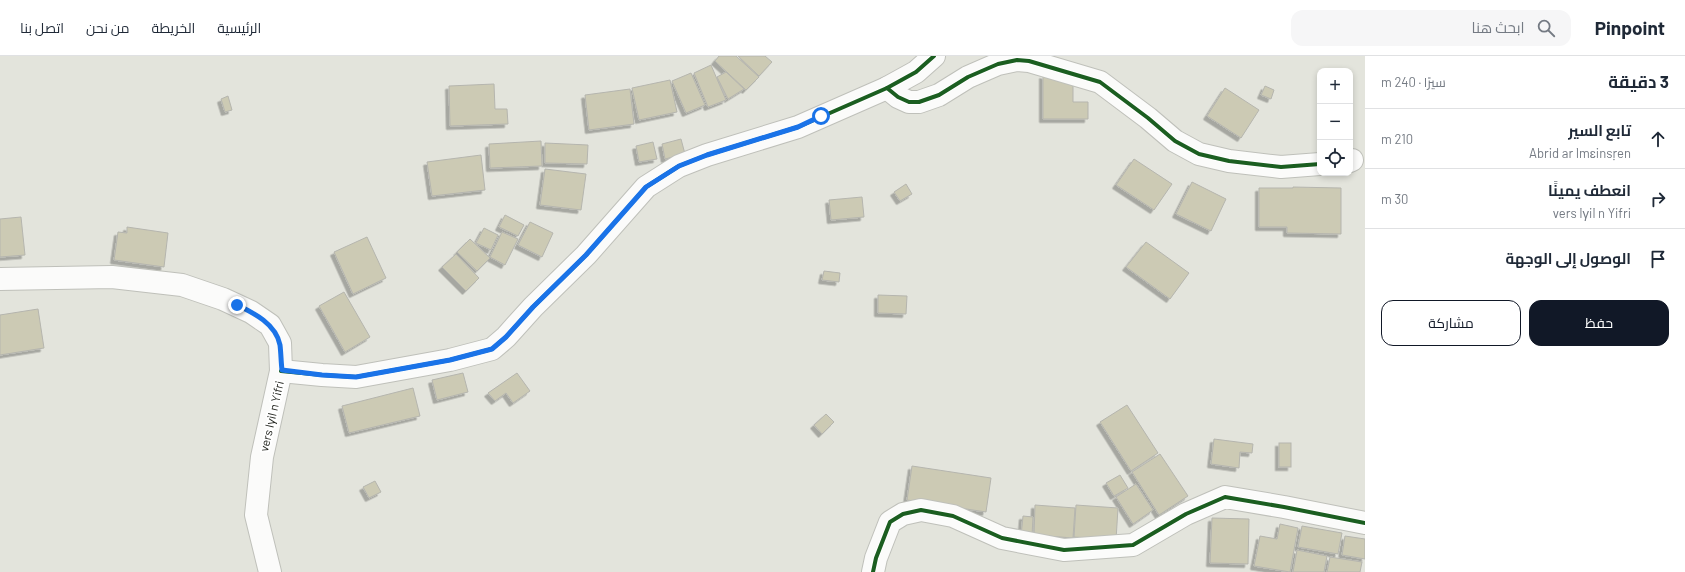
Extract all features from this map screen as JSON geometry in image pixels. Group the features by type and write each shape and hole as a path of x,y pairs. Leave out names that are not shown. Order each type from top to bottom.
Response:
{"street":[{"path":"282,370 322,375 356,377 450,360 492,349 506,337 533,307 586,255 646,187 686,163 798,127 887,88 916,72 934,56"},
{"path":"887,88 898,97 909,102 919,102 939,95 968,77 998,64 1016,60 1029,61 1100,82 1148,118 1175,141 1199,154 1229,161 1282,167 1317,164"},
{"name":"vers Iγil n Yifri","path":"0,279 112,277 182,285 223,299 251,312 270,325 280,343 282,370 262,457 256,514 270,572"},
{"path":"873,572 876,558 890,522 903,514 921,510 953,516 1002,538 1064,550 1133,545 1186,514 1225,497 1365,523"}],"building":[{"path":"719,56 736,56 759,77 746,90 715,61"},
{"path":"738,56 765,56 772,62 759,76"},
{"path":"711,65 726,100 708,107 694,73"},
{"path":"726,72 744,89 728,99 717,77"},
{"path":"691,73 705,105 686,113 672,81"},
{"path":"1043,75 1073,85 1073,102 1088,102 1088,119 1043,119"},
{"path":"670,80 677,112 639,120 632,88"},
{"path":"494,84 495,109 507,109 508,124 450,126 449,86"},
{"path":"1265,86 1274,90 1271,99 1261,95"},
{"path":"1225,88 1259,110 1241,138 1207,116"},
{"path":"630,89 634,124 589,130 585,95"},
{"path":"228,96 232,110 225,112 221,99"},
{"path":"681,139 685,154 665,159 662,144"},
{"path":"541,141 542,166 490,168 489,144"},
{"path":"653,142 657,159 639,162 636,146"},
{"path":"545,143 588,145 587,164 545,163"},
{"path":"481,155 485,190 432,196 427,162"},
{"path":"1134,159 1172,184 1154,210 1116,185"},
{"path":"545,169 586,174 581,210 540,205"},
{"path":"1192,182 1226,199 1211,231 1176,214"},
{"path":"906,184 912,194 900,201 894,192"},
{"path":"1259,188 1341,188 1341,234 1287,233 1287,227 1259,227"},
{"path":"862,197 864,217 831,220 829,200"},
{"path":"505,215 524,225 518,236 499,227"},
{"path":"21,217 25,255 0,257 0,219"},
{"path":"530,222 553,233 542,257 518,245"},
{"path":"127,227 168,233 164,267 114,260 118,232 127,233"},
{"path":"484,228 498,235 491,250 476,243"},
{"path":"502,232 518,239 505,265 490,257"},
{"path":"367,237 386,278 353,294 334,252"},
{"path":"470,239 490,258 477,271 457,252"},
{"path":"1146,242 1189,273 1170,299 1126,267"},
{"path":"456,254 479,278 466,291 442,267"},
{"path":"824,271 840,273 839,282 822,280"},
{"path":"344,292 370,337 345,352 319,306"},
{"path":"878,295 907,296 906,314 878,313"},
{"path":"38,309 44,348 0,355 0,315"},
{"path":"463,373 468,392 437,400 432,380"},
{"path":"517,373 530,391 513,403 506,393 495,401 488,393"},
{"path":"413,388 420,416 349,433 342,406"},
{"path":"1127,405 1158,453 1131,471 1100,422"},
{"path":"826,414 834,422 822,434 814,425"},
{"path":"1214,439 1253,444 1252,453 1240,452 1239,468 1211,464"},
{"path":"1279,443 1291,443 1291,467 1279,467"},
{"path":"1160,454 1188,496 1159,515 1132,472"},
{"path":"912,466 991,478 986,512 907,500"},
{"path":"1120,475 1128,488 1114,496 1106,483"},
{"path":"375,481 381,492 369,498 363,487"},
{"path":"1136,484 1153,510 1133,524 1116,497"},
{"path":"1035,505 1075,508 1073,538 1034,535"},
{"path":"1076,505 1118,508 1116,540 1074,537"},
{"path":"1023,516 1033,517 1032,536 1021,536"},
{"path":"1212,518 1249,519 1248,564 1210,563"},
{"path":"1280,524 1298,528 1290,572 1254,566 1260,536 1277,539"},
{"path":"1302,526 1342,533 1338,554 1298,547"},
{"path":"1345,536 1365,539 1365,559 1342,555"},
{"path":"1297,550 1327,556 1324,572 1293,572"},
{"path":"1330,557 1362,562 1360,572 1327,572"}],"cycle path":[{"path":"281,371 356,377 450,360 492,349 506,337 533,307 586,255 646,187 679,166 707,155 798,127 887,88 916,72 934,56"},
{"path":"887,88 898,97 909,102 919,102 939,95 968,77 998,64 1017,60 1029,61 1100,82 1148,118 1175,141 1199,154 1229,161 1281,167 1317,164"},
{"path":"873,572 876,558 890,522 903,514 921,510 953,516 1002,538 1064,550 1133,545 1186,514 1225,497 1365,523"}],"route":[{"path":"237,305 251,312 270,325 280,343 282,370 322,375 356,377 450,360 492,349 506,337 533,307 586,255 646,187 679,166 707,155 798,127 821,116"}]}
